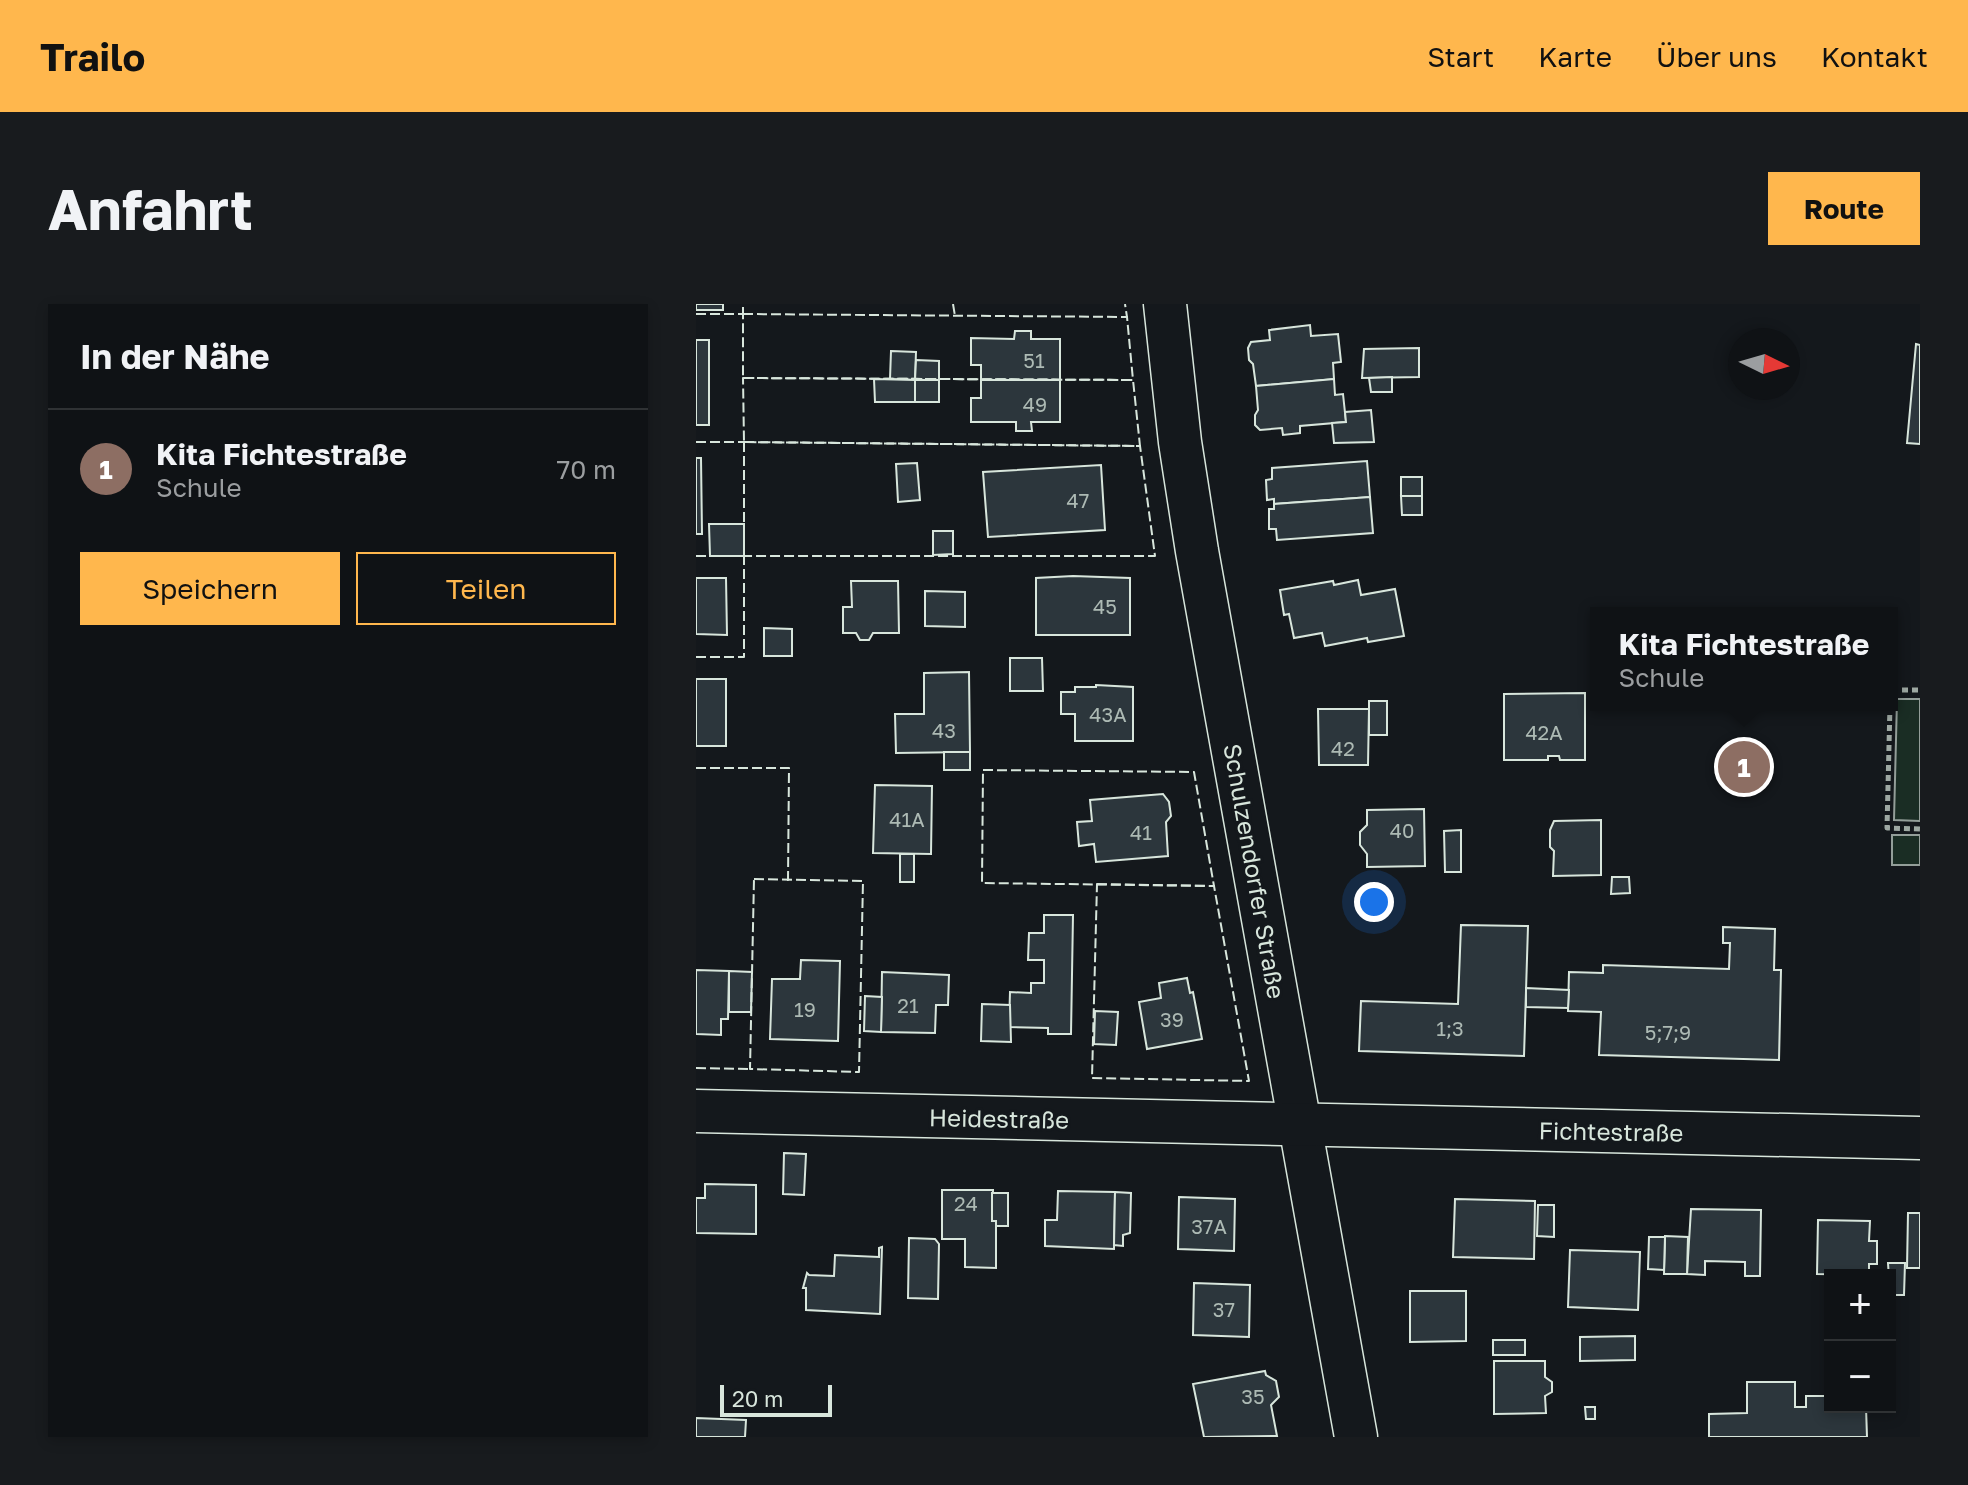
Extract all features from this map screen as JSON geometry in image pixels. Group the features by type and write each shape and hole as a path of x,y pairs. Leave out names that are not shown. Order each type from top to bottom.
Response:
{"street":[{"name":"Schulzendorfer Straße","path":"1165,304 1180,442 1197,551 1356,1437"},
{"name":"Heidestraße","path":"696,1111 1301,1125"},
{"name":"Fichtestraße","path":"1301,1125 1920,1138"}],"path":[{"path":"1898,690 1920,690"},
{"path":"1890,711 1887,828 1920,829"}],"green space":[{"path":"1898,699 1920,699 1920,821 1894,820"},
{"path":"1892,835 1920,835 1920,865 1892,865"}],"building":[{"path":"696,304 723,304 723,310 696,310"},
{"path":"1310,325 1311,336 1338,334 1341,362 1333,363 1334,379 1256,386 1253,364 1249,360 1251,342 1270,340 1269,330"},
{"path":"1015,331 1031,331 1031,339 1060,339 1060,380 981,380 981,365 971,365 971,338 1014,339"},
{"path":"696,340 709,340 709,425 696,425"},
{"path":"1916,344 1920,345 1920,444 1907,443"},
{"path":"1419,348 1419,377 1362,378 1364,349"},
{"path":"891,351 916,352 915,380 890,379"},
{"path":"916,360 939,361 939,380 915,380"},
{"path":"1392,377 1392,392 1371,392 1369,378"},
{"path":"874,379 915,380 915,402 875,402"},
{"path":"1334,379 1335,395 1343,394 1346,422 1300,426 1300,433 1283,435 1282,428 1260,430 1255,425 1258,410 1256,386"},
{"path":"915,380 939,380 939,402 915,402"},
{"path":"981,380 1060,380 1060,422 1031,422 1032,431 1016,431 1016,422 971,422 971,398 981,398"},
{"path":"1371,410 1374,442 1334,443 1332,423 1346,422 1345,412"},
{"path":"696,458 701,458 702,534 696,534"},
{"path":"1367,461 1370,497 1274,504 1274,499 1267,500 1266,480 1272,479 1272,468"},
{"path":"917,463 920,500 898,502 896,464"},
{"path":"1101,465 1105,530 988,537 983,472"},
{"path":"1401,477 1422,477 1422,496 1401,496"},
{"path":"1401,496 1422,496 1422,515 1402,515"},
{"path":"1370,497 1373,533 1277,540 1276,529 1269,529 1269,509 1274,509 1274,504"},
{"path":"709,524 744,524 744,556 710,556"},
{"path":"933,531 953,531 953,554 933,555"},
{"path":"696,578 726,578 727,635 696,634"},
{"path":"1036,578 1130,578 1130,635 1036,635"},
{"path":"1358,580 1361,595 1395,589 1404,636 1368,642 1367,638 1325,646 1322,633 1294,638 1289,614 1284,615 1280,590"},
{"path":"851,581 898,581 899,633 873,633 869,640 860,640 856,633 843,633 843,607 852,607"},
{"path":"925,591 965,592 965,627 925,626"},
{"path":"764,628 792,629 792,656 764,656"},
{"path":"1010,658 1042,658 1043,691 1010,691"},
{"path":"969,672 970,752 896,753 895,714 924,714 924,673"},
{"path":"696,679 726,679 726,746 696,746"},
{"path":"1075,687 1133,687 1133,741 1075,741 1075,714 1061,714 1061,692 1075,692"},
{"path":"1585,693 1585,760 1560,760 1559,756 1548,756 1548,760 1504,760 1504,694"},
{"path":"1369,701 1387,701 1387,735 1369,735"},
{"path":"1318,709 1369,709 1368,765 1319,765"},
{"path":"944,752 970,752 970,770 944,770"},
{"path":"875,785 932,786 931,854 873,853"},
{"path":"1163,794 1169,802 1171,816 1166,822 1168,856 1096,862 1094,844 1079,846 1077,822 1092,821 1090,800"},
{"path":"1424,809 1425,866 1367,867 1367,854 1360,845 1360,832 1367,825 1367,810"},
{"path":"1601,820 1601,875 1553,876 1554,851 1550,847 1550,830 1554,821"},
{"path":"1461,830 1461,872 1445,872 1444,831"},
{"path":"900,854 914,854 914,882 900,882"},
{"path":"1612,877 1629,877 1630,893 1611,894"},
{"path":"1044,915 1073,915 1071,1034 1048,1034 1048,1028 1009,1027 1010,992 1031,993 1031,983 1044,983 1044,960 1028,960 1029,933 1044,933"},
{"path":"1461,925 1528,926 1524,1056 1359,1051 1361,1001 1458,1004"},
{"path":"1723,927 1775,929 1774,970 1781,970 1779,1060 1599,1055 1601,1012 1568,1011 1569,972 1603,973 1603,965 1729,969 1730,943 1723,943"},
{"path":"801,960 840,961 838,1041 770,1039 772,979 800,979"},
{"path":"696,970 729,971 728,1019 721,1019 721,1035 696,1034"},
{"path":"729,971 752,972 751,1012 729,1012"},
{"path":"882,972 949,975 948,1005 936,1005 935,1033 881,1032"},
{"path":"1187,978 1190,993 1193,992 1202,1039 1147,1049 1139,1002 1161,998 1159,983"},
{"path":"1526,988 1569,990 1568,1008 1526,1007"},
{"path":"865,996 882,997 881,1032 864,1031"},
{"path":"982,1004 1010,1005 1011,1042 981,1041"},
{"path":"1095,1011 1118,1012 1116,1045 1094,1044"},
{"path":"784,1153 806,1154 804,1195 783,1194"},
{"path":"705,1184 756,1185 756,1234 696,1233 696,1198 705,1198"},
{"path":"942,1190 993,1190 996,1268 965,1267 965,1239 942,1239"},
{"path":"1058,1191 1115,1192 1114,1249 1045,1246 1045,1220 1057,1220"},
{"path":"1115,1192 1131,1193 1130,1233 1123,1235 1123,1246 1114,1245"},
{"path":"992,1193 1008,1193 1008,1226 996,1226 996,1221 992,1221"},
{"path":"1179,1197 1235,1199 1234,1251 1178,1249"},
{"path":"1455,1199 1535,1201 1534,1259 1453,1257"},
{"path":"1538,1205 1554,1205 1554,1237 1537,1236"},
{"path":"1691,1209 1761,1210 1760,1276 1745,1276 1745,1262 1705,1261 1705,1275 1687,1274"},
{"path":"1908,1213 1920,1213 1920,1268 1907,1268"},
{"path":"1818,1220 1870,1221 1869,1241 1877,1241 1877,1264 1869,1264 1869,1269 1824,1269 1824,1274 1817,1274"},
{"path":"1665,1236 1688,1237 1687,1274 1664,1274"},
{"path":"1649,1237 1665,1237 1664,1270 1648,1269"},
{"path":"909,1238 935,1239 939,1244 938,1299 908,1298"},
{"path":"882,1247 880,1314 806,1310 806,1288 803,1288 807,1273 834,1276 835,1255 879,1257 879,1248"},
{"path":"1570,1250 1640,1252 1638,1310 1568,1307"},
{"path":"1888,1263 1905,1263 1904,1295 1896,1295 1896,1269 1888,1269"},
{"path":"1194,1283 1250,1285 1249,1337 1193,1335"},
{"path":"1410,1291 1466,1291 1466,1341 1410,1342"},
{"path":"1635,1336 1635,1360 1580,1361 1580,1337"},
{"path":"1493,1340 1525,1340 1525,1355 1493,1355"},
{"path":"1494,1361 1545,1361 1545,1377 1552,1382 1552,1392 1545,1396 1546,1413 1494,1414"},
{"path":"1265,1371 1276,1381 1279,1397 1271,1405 1277,1436 1204,1437 1193,1384"},
{"path":"1747,1382 1795,1382 1795,1407 1806,1407 1806,1396 1824,1396 1824,1413 1866,1413 1867,1437 1709,1437 1709,1414 1747,1413"},
{"path":"1585,1407 1595,1407 1595,1419 1586,1419"},
{"path":"696,1418 746,1420 745,1437 696,1437"}],"fence":[{"path":"740,314 743,314 743,304"},
{"path":"953,304 955,316"},
{"path":"1123,317 1127,317 1125,304"},
{"path":"696,314 743,314 743,318"},
{"path":"743,314 1127,317 1133,380 743,378 743,314"},
{"path":"743,378 1133,380 1140,446 744,442 743,378"},
{"path":"696,442 744,442"},
{"path":"744,442 1140,446 1155,556 744,556 744,442"},
{"path":"696,556 713,556"},
{"path":"696,657 744,657 744,556 741,556"},
{"path":"696,768 789,768 788,880 785,880"},
{"path":"983,770 1194,772 1214,886 982,883 983,770"},
{"path":"754,879 863,881 859,1072 750,1069 754,879"},
{"path":"1097,884 1214,886 1249,1081 1092,1078 1097,884"},
{"path":"696,1068 750,1069 750,1065"}],"place":[{"name":"Kita Fichtestraße","path":"1744,767"}]}
